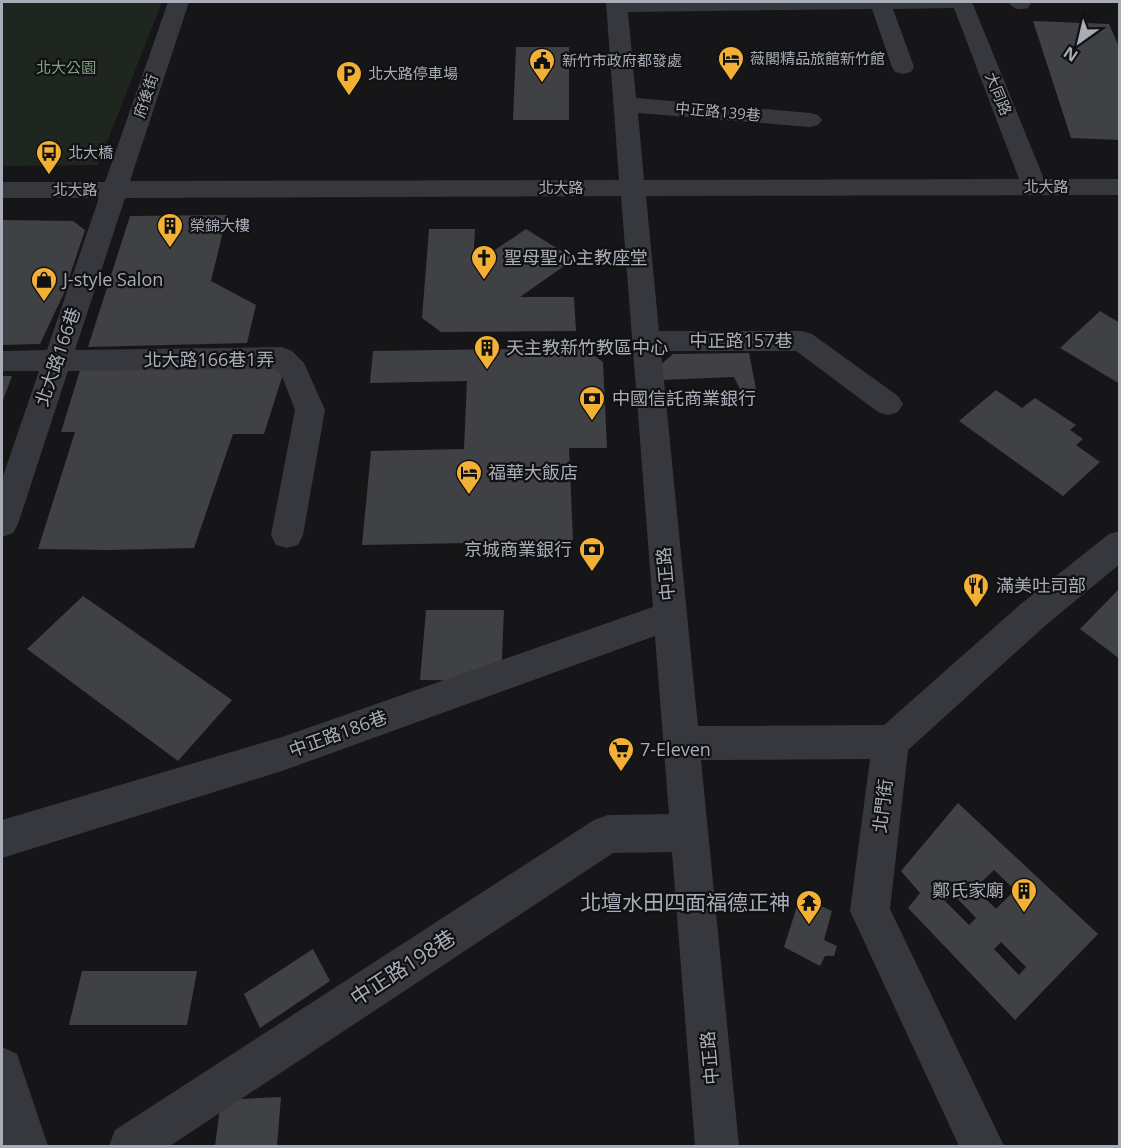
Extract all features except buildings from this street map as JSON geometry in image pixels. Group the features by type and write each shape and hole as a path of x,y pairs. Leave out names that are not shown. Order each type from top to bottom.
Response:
{"street":[{"name":"府後街","path":"115,190 178,2"},
{"path":"616,4 962,2"},
{"name":"大同路","path":"962,2 1035,187"},
{"path":"880,3 903,67"},
{"name":"中正路","path":"616,4 717,1146"},
{"name":"中正路139巷","path":"625,106 651,105 810,120"},
{"name":"北大路","path":"2,190 1119,186"},
{"name":"北大路166巷","path":"2,524 115,190"},
{"name":"中正路157巷","path":"646,341 802,342 888,404"},
{"name":"北大路166巷1弄","path":"57,362 282,358 294,371 310,410 287,535"},
{"path":"2,361 57,362"},
{"path":"682,742 891,742 1034,614 1119,544"},
{"name":"中正路186巷","path":"2,839 282,754 670,616"},
{"name":"北門街","path":"891,742 870,911 982,1146"},
{"name":"中正路198巷","path":"131,1146 608,834 690,833"},
{"path":"2,1069 26,1146"}],"green space":[{"name":"北大公園","path":"2,2 162,2 98,165 2,166"}],"place":[{"name":"薇閣精品旅館新竹館","path":"731,82"},
{"name":"新竹市政府都發處","path":"542,84"},
{"name":"北大路停車場","path":"349,97"},
{"name":"北大橋","path":"49,176"},
{"name":"榮錦大樓","path":"170,249"},
{"name":"聖母聖心主教座堂","path":"484,281"},
{"name":"J-style Salon","path":"44,303"},
{"name":"天主教新竹教區中心","path":"487,371"},
{"name":"中國信託商業銀行","path":"592,422"},
{"name":"福華大飯店","path":"469,496"},
{"name":"京城商業銀行","path":"592,573"},
{"name":"滿美吐司部","path":"976,609"},
{"name":"7-Eleven","path":"621,773"},
{"name":"鄭氏家廟","path":"1024,914"},
{"name":"北壇水田四面福德正神","path":"809,926"}]}
